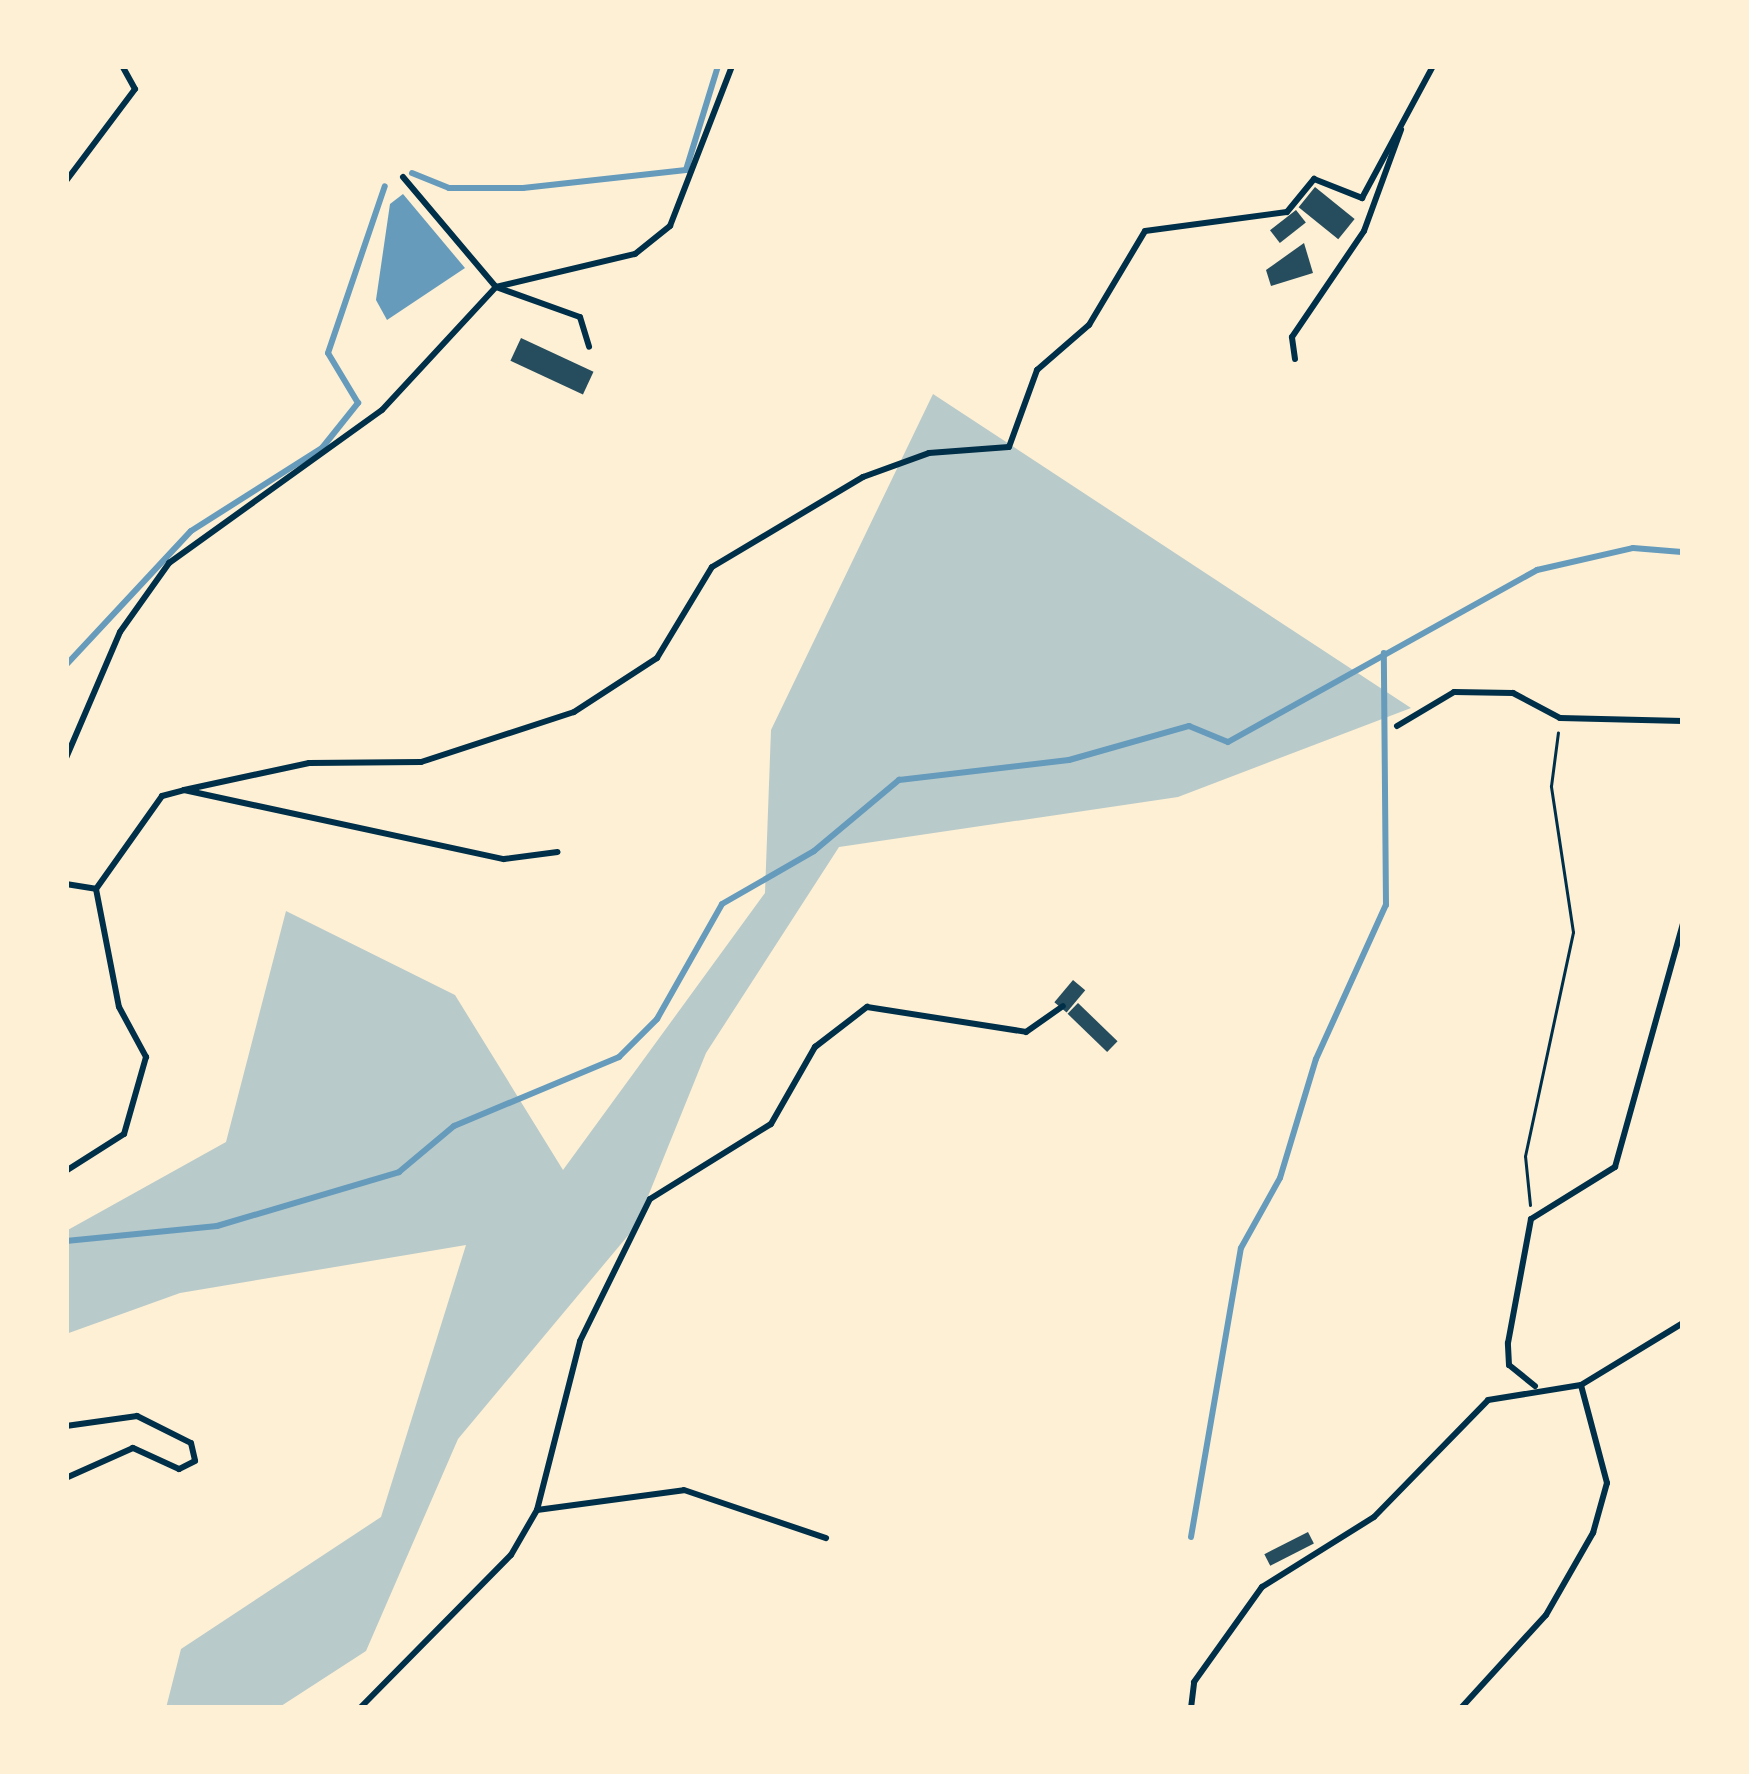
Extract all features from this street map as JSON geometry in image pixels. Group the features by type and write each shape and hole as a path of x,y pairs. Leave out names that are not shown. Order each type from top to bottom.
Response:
{"lane":[{"path":"66,181 135,89 122,66"},
{"path":"66,758 120,632 169,563 382,410 496,287 635,254 670,226 731,66"},
{"path":"66,1172 124,1133 146,1057 119,1007 96,889 162,796 309,763 421,762 574,712 657,658 712,566 863,477 929,453 1009,447 1037,370 1089,325 1145,231 1287,212 1314,179 1362,198 1433,66"},
{"path":"1295,358 1292,337 1364,231 1403,121"},
{"path":"403,177 496,287 580,316 589,347"},
{"path":"1683,478 1683,518"},
{"path":"1397,725 1454,692 1513,693 1560,718 1683,722"},
{"path":"184,790 504,859 558,852"},
{"path":"66,884 96,889"},
{"path":"1534,1386 1509,1365 1508,1343 1532,1219 1615,1167 1683,923"},
{"path":"360,1708 511,1555 537,1510 580,1341 650,1199 771,1124 815,1047 867,1007 1027,1032 1063,1006"},
{"path":"1191,1708 1194,1682 1262,1588 1374,1517 1488,1400 1534,1386 1582,1385 1683,1323"},
{"path":"1460,1708 1546,1615 1593,1534 1607,1483 1582,1385"},
{"path":"66,1426 137,1416 191,1444 195,1461 179,1469 133,1448 66,1478"},
{"path":"537,1510 684,1490 826,1538"}],"path":[{"path":"1532,1219 1525,1156 1574,932 1551,786 1560,718"}],"shaded area":[{"path":"933,394 1411,708 1178,797 839,847 706,1053 636,1226 458,1439 366,1651 278,1708 166,1708 181,1649 381,1517 466,1245 180,1293 66,1334 66,1231 226,1142 286,911 455,995 563,1170 765,893 771,730"}],"water":[{"path":"403,194 465,268 387,320 376,300 390,204"}],"building":[{"path":"1315,187 1355,219 1338,239 1299,207"},
{"path":"1296,210 1306,223 1280,243 1270,230"},
{"path":"1304,243 1313,273 1271,286 1266,270"},
{"path":"521,338 594,372 583,394 510,361"},
{"path":"1073,980 1085,990 1067,1012 1054,1002"},
{"path":"1078,1003 1118,1041 1107,1052 1068,1014"},
{"path":"1308,1532 1314,1544 1270,1566 1264,1554"}],"waterway":[{"path":"412,173 449,188 523,188 686,170 718,66"},
{"path":"66,665 191,531 322,448 358,403 328,353 385,186"},
{"path":"66,1241 217,1226 399,1172 454,1126 619,1057 657,1019 722,904 814,851 899,780 1069,760 1189,726 1228,742 1537,570 1633,548 1682,552"},
{"path":"1191,1537 1241,1248 1280,1178 1316,1059 1386,905 1384,653"}]}
